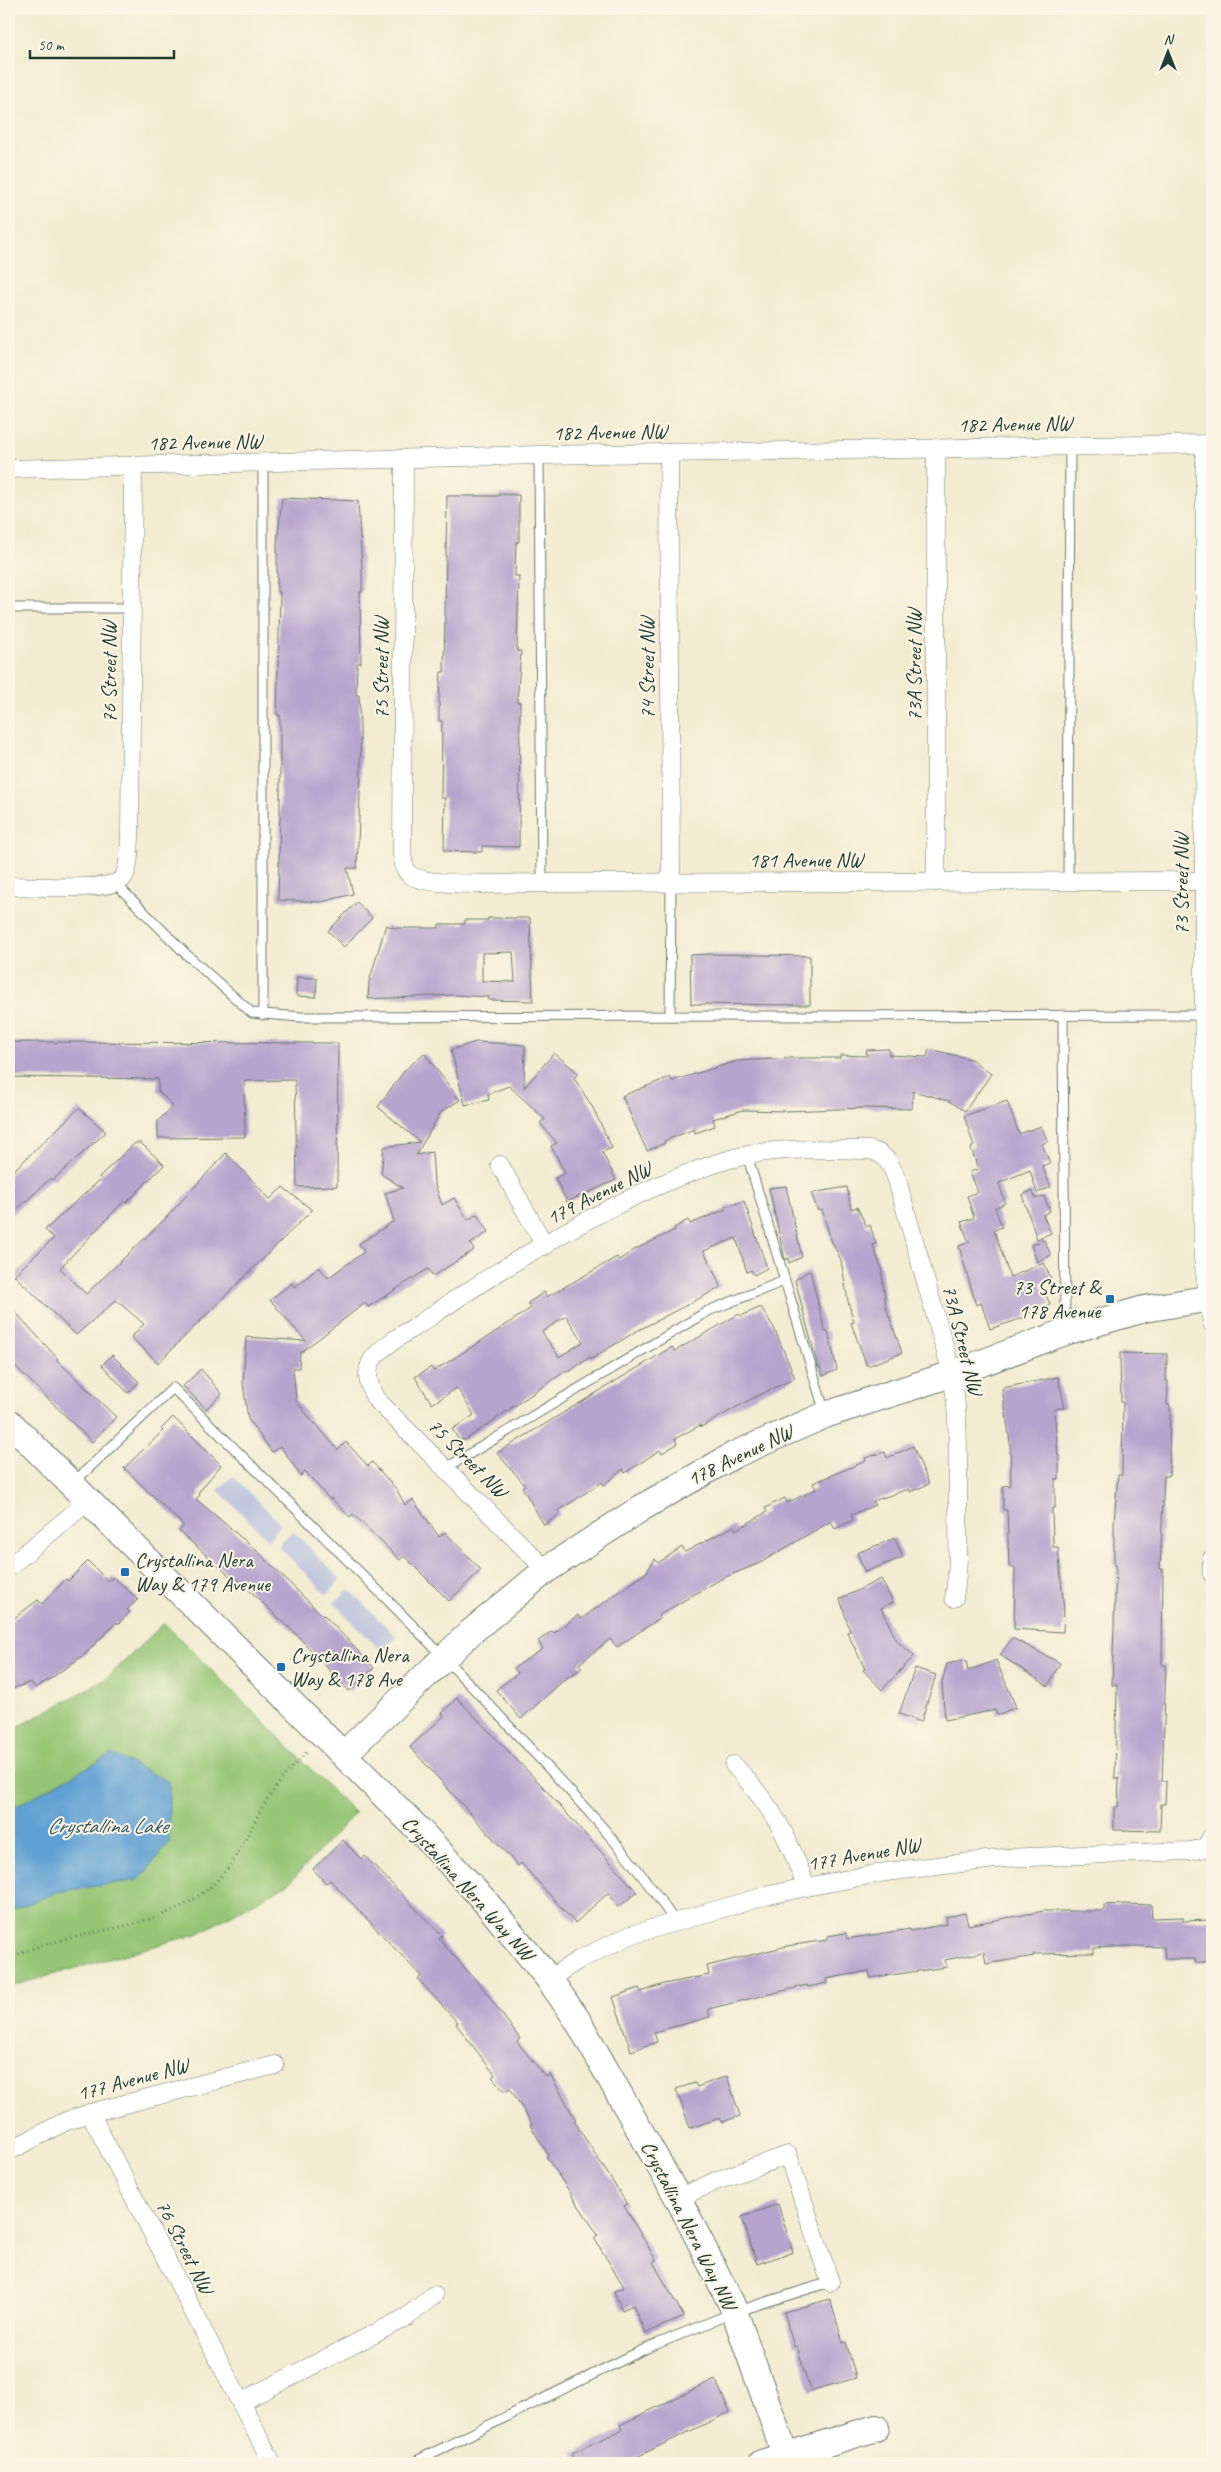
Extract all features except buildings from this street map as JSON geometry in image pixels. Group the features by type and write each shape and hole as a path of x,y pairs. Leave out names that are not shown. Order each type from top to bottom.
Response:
{"street":[{"name":"182 Avenue NW","path":"9,469 669,453 1208,444"},
{"name":"73 Street NW","path":"1208,444 1203,1258 1211,1307"},
{"name":"73A Street NW","path":"936,448 936,882"},
{"name":"74 Street NW","path":"669,453 671,883"},
{"name":"75 Street NW","path":"404,460 402,854 404,865 409,874"},
{"name":"76 Street NW","path":"120,881 130,838 133,466"},
{"name":"181 Avenue NW","path":"409,874 425,880 442,882 542,883 1204,881"},
{"path":"9,886 100,887 120,881"},
{"name":"179 Avenue NW","path":"368,1373 372,1361 395,1341 446,1306 545,1246 663,1184 724,1161 747,1155 788,1149 870,1150 887,1159"},
{"name":"73A Street NW","path":"887,1159 897,1180 952,1374 957,1404 958,1572 954,1598"},
{"path":"500,1165 545,1246"},
{"name":"178 Avenue NW","path":"344,1754 471,1632 546,1570 643,1507 734,1455 825,1415 952,1374 1065,1332 1144,1309 1211,1307"},
{"name":"75 Street NW","path":"368,1373 368,1386 375,1398 546,1570"},
{"name":"Crystallina Nera Way NW","path":"9,1422 79,1494 344,1754 483,1899 548,1979 578,2021 678,2198 735,2312 774,2459"},
{"path":"9,1567 79,1494"},
{"path":"1212,1558 1212,1574"},
{"path":"734,1764 762,1796 777,1818 788,1838 806,1887"},
{"name":"177 Avenue NW","path":"548,1979 604,1946 631,1935 765,1896 806,1887 896,1871 1004,1858 1190,1851 1208,1842"},
{"name":"177 Avenue NW","path":"9,2151 66,2121 90,2112 275,2065"},
{"name":"76 Street NW","path":"90,2112 272,2463"},
{"path":"678,2198 716,2181 788,2155 830,2282"},
{"path":"240,2402 406,2317 434,2295"},
{"path":"774,2459 876,2428"}],"lane":[{"path":"1068,881 1070,446"},
{"path":"539,456 542,883"},
{"path":"263,464 263,1015"},
{"path":"9,608 132,608"},
{"path":"120,881 187,955 252,1013 263,1015 300,1018 1204,1015"},
{"path":"670,1016 671,883"},
{"path":"1063,1015 1065,1332"},
{"path":"747,1155 825,1415"},
{"path":"446,1468 708,1311 784,1281"},
{"path":"79,1494 173,1388 445,1657 592,1815 653,1889 675,1922"},
{"path":"412,2463 647,2348 735,2312 830,2282"}],"path":[{"path":"9,1958 44,1944 158,1916 195,1898 208,1889 233,1863 269,1797 310,1749"}],"shaded area":[{"path":"233,1476 281,1524 268,1540 218,1490"},
{"path":"293,1531 340,1579 327,1595 278,1546"},
{"path":"349,1589 396,1637 383,1653 334,1603"}],"green space":[{"path":"164,1623 355,1813 288,1884 197,1934 9,1987 9,1732 106,1679"}],"water":[{"name":"Crystallina Lake","path":"112,1754 169,1782 169,1843 139,1880 57,1892 9,1912 9,1810"}],"place":[{"name":"73 Street & 178 Avenue","path":"1110,1299"},
{"name":"Crystallina Nera Way & 179 Avenue","path":"125,1572"},
{"name":"Crystallina Nera Way & 178 Ave","path":"281,1667"}]}
